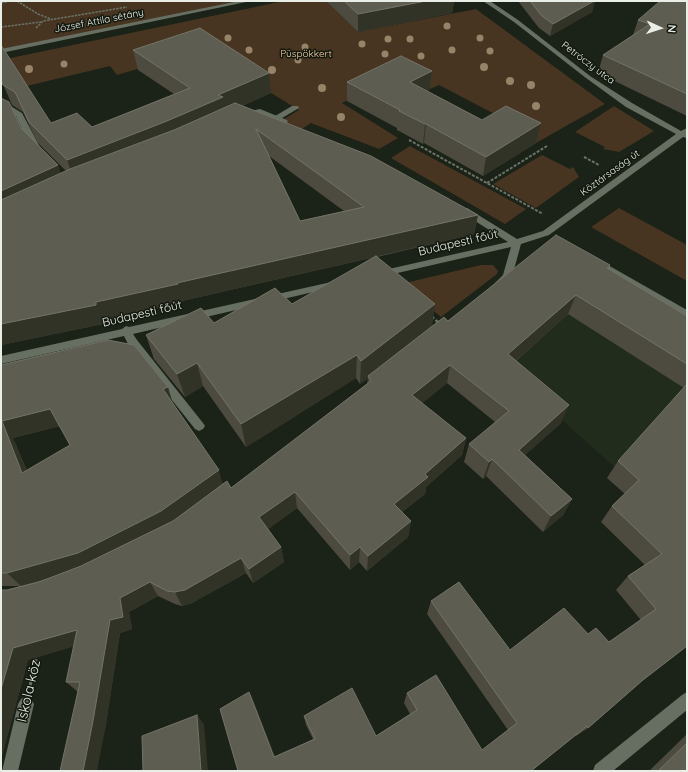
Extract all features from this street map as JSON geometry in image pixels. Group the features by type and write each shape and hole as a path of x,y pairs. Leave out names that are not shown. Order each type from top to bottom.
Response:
{"street":[{"name":"József Attila sétány","path":"1,51 248,1"},
{"name":"Petróczy utca","path":"486,1 516,21 588,77 629,105 686,134"},
{"path":"1,102 19,115 33,144 43,155"},
{"path":"274,119 295,108"},
{"path":"242,115 260,111 274,119 295,127"},
{"name":"Köztársaság út","path":"546,233 686,134"},
{"path":"456,205 517,243 507,277 490,291"},
{"path":"546,233 559,240"},
{"name":"Budapesti főút","path":"371,276 517,243 546,233"},
{"path":"592,260 687,315"},
{"name":"Budapesti főút","path":"1,360 126,330 348,281"},
{"path":"126,330 133,343 199,426"},
{"path":"601,771 687,700"},
{"name":"Iskola köz","path":"10,771 26,704"}],"path":[{"path":"1,3 11,1"},
{"path":"17,1 38,14 52,19"},
{"path":"1,27 43,21"},
{"path":"409,140 541,214"},
{"path":"487,183 547,146"},
{"path":"584,157 599,165"},
{"path":"425,312 444,327"},
{"name":"Iskola köz","path":"26,704 38,649"}],"shaded area":[{"path":"550,258 687,346 687,552 628,479 509,373"}],"green space":[{"path":"1,1 248,1 1,51"},
{"name":"Püspökkert","path":"284,1 326,1 358,32 476,9 605,104 536,143 508,121 439,85 430,89 399,74 342,103 398,138 379,149 311,123 302,129 281,121 299,110 271,93 141,68 117,75 110,66 6,91 1,60"},
{"path":"614,106 654,131 619,152 603,149 605,147 575,132"},
{"path":"410,146 526,209 505,224 391,158"},
{"path":"542,155 570,169 573,167 579,177 536,208 493,184"},
{"path":"619,208 687,245 687,281 591,227"},
{"path":"481,265 493,265 498,271 497,274 441,317 401,284"}],"building":[{"path":"344,1 426,1 358,14"},
{"path":"530,1 594,1 553,24 542,16"},
{"path":"661,1 687,1 687,94 603,55 650,24 638,20"},
{"path":"200,28 269,73 218,95 223,97 167,121 67,160 29,122 15,92 3,85 1,79 1,45 51,123 77,113 92,127 190,88 133,50"},
{"path":"401,56 432,71 410,82 482,120 506,106 541,123 486,157 347,82"},
{"path":"1,98 9,102 21,128 58,165 1,191"},
{"path":"235,103 371,156 478,215 96,302 96,305 1,324 1,200 70,169 174,130","holes":["256,129 364,207 300,221"]},
{"path":"556,235 610,265 607,268 687,316 687,364 576,295 508,354 569,405 519,450 572,499 551,516 492,459 489,462 469,444 509,411 450,365 412,395 466,438 425,474 428,477 394,504 411,521 368,556 360,547 350,555 295,492 259,517 281,547 249,569 241,558 185,590 175,592 167,591 150,582 120,598 123,617 110,620 83,771 60,771 80,682 66,682 77,630 13,648 1,689 1,590 7,590 39,582 81,566 173,521 227,481 231,488 371,381 368,376 444,317 448,321"},
{"path":"376,256 435,304 361,361 357,355 241,424 197,363 177,374 146,335 201,308 214,323 275,288 292,304"},
{"path":"108,340 134,345 168,387 163,389 219,470 161,511 78,553 7,573 1,573 1,365","holes":["50,409 70,445 22,473 2,421"]},
{"path":"687,384 687,646 643,680 588,728 587,726 531,771 238,771 220,709 249,692 274,757 315,739 304,716 352,688 376,736 417,710 407,693 436,675 482,750 517,723 431,601 459,582 510,650 564,608 588,634 596,628 609,642 656,609 628,576 662,554 612,506 639,480 618,461"},
{"path":"197,715 201,771 143,771 142,736"},
{"path":"687,743 687,771 658,771"}]}
